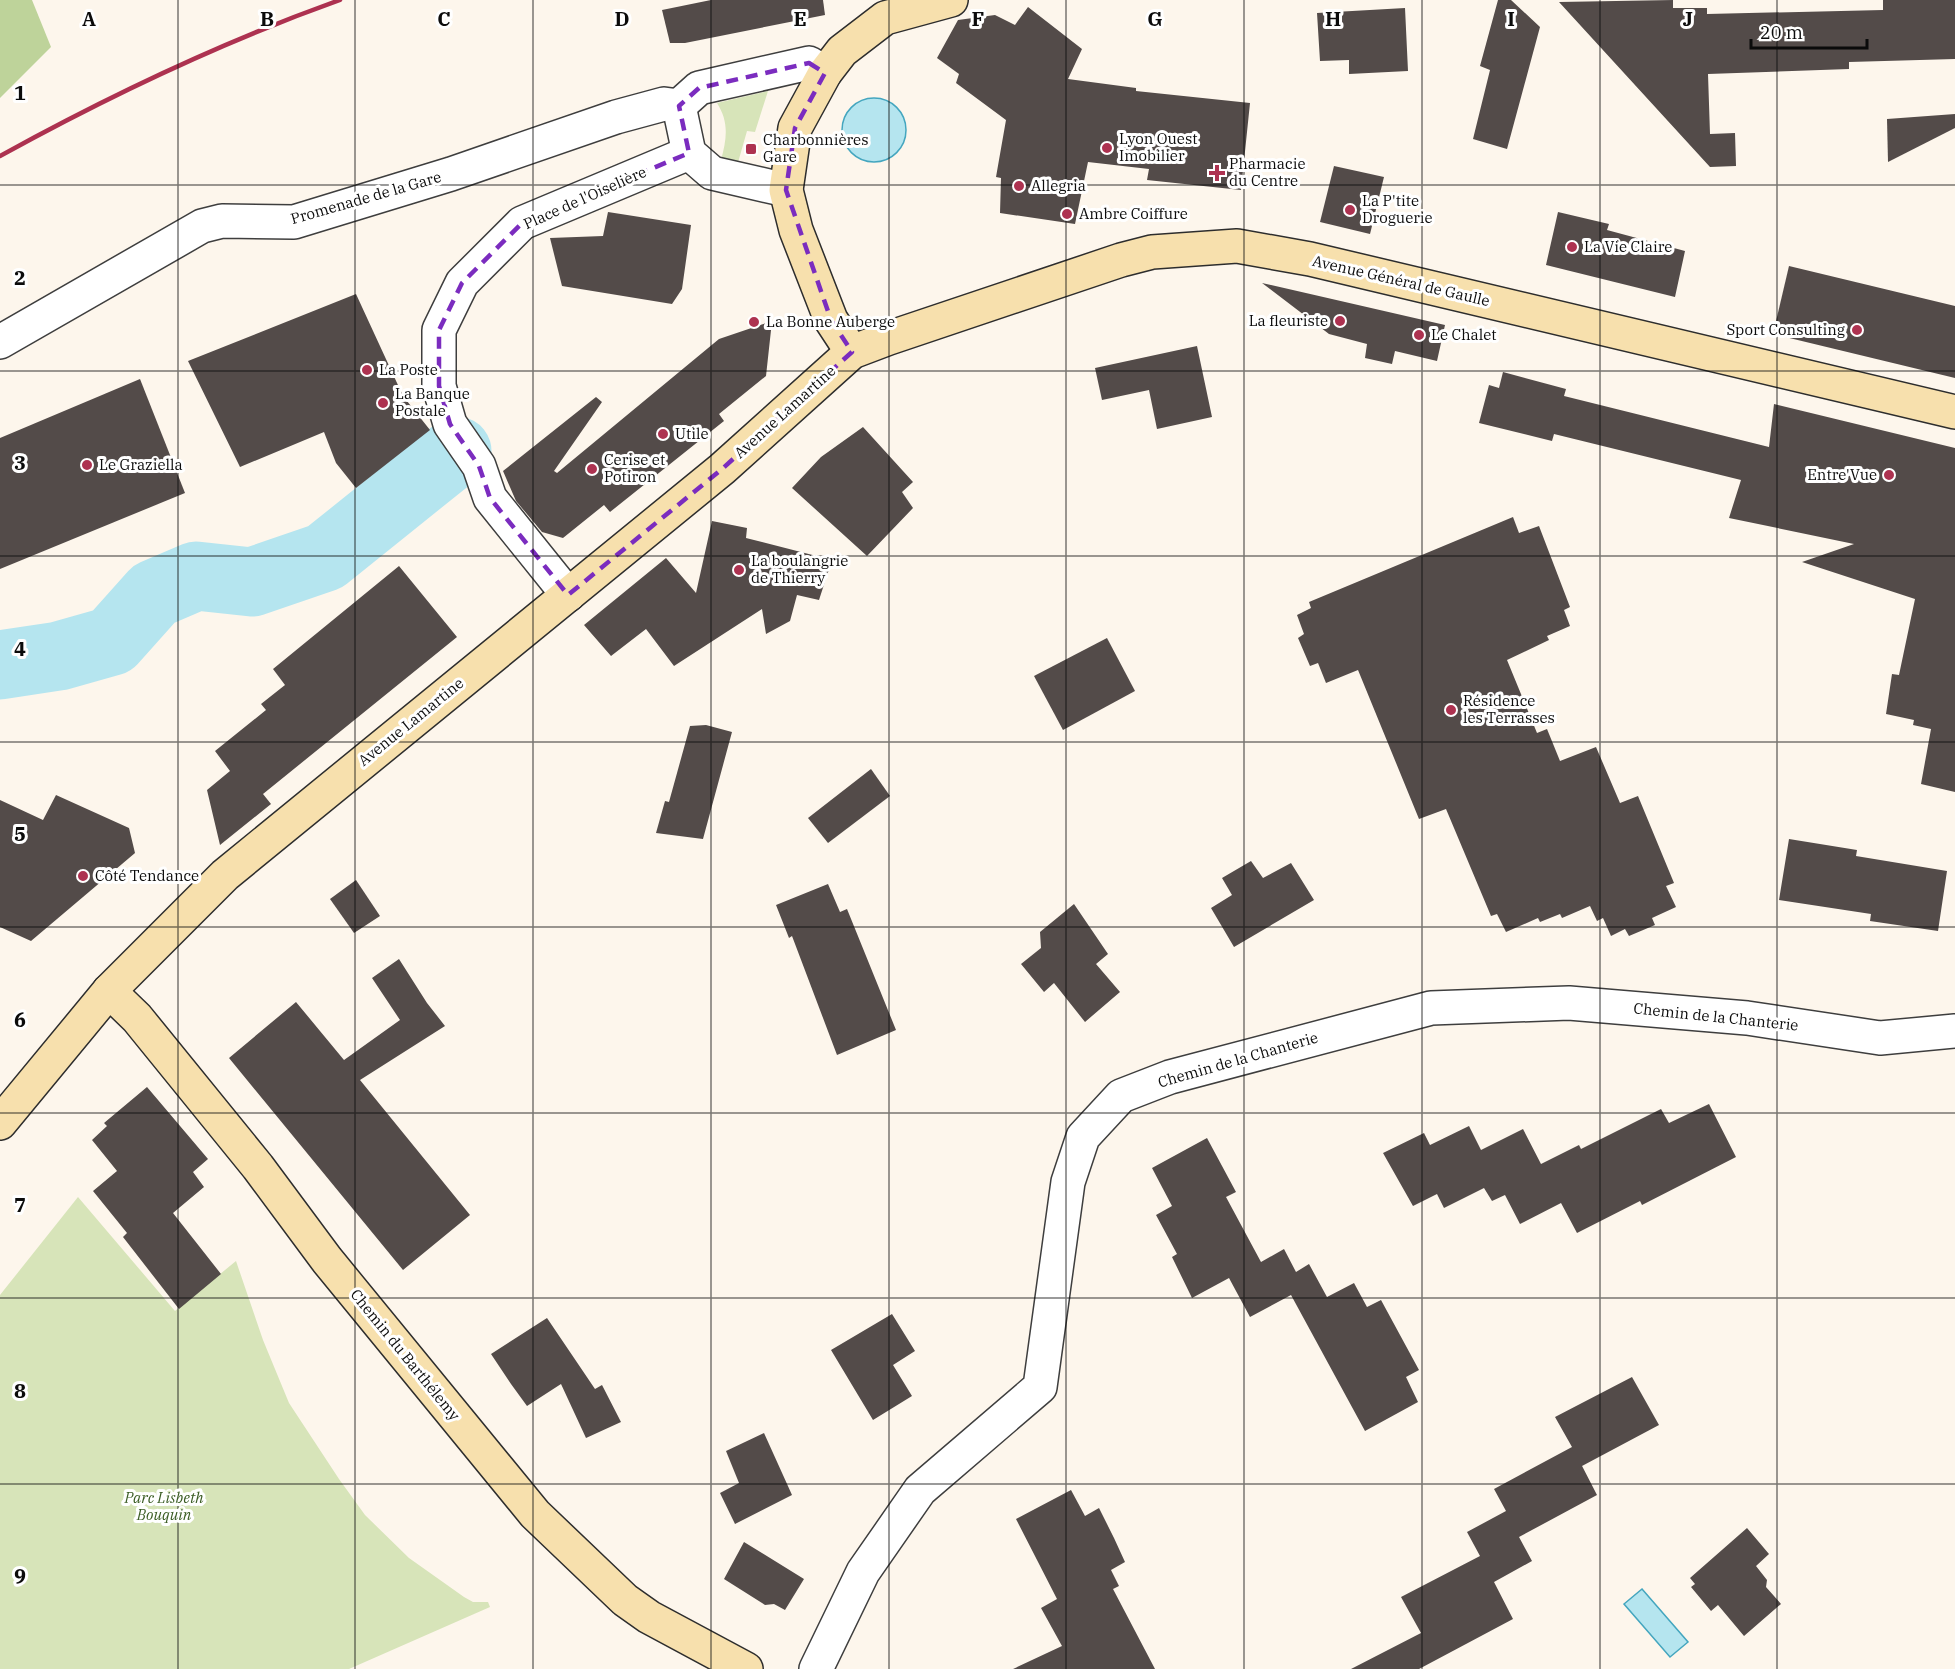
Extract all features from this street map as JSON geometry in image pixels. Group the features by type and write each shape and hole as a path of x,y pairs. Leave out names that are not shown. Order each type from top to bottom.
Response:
{"street":[{"path":"852,352 831,320 796,230 786,190 795,128 825,73 842,51 885,18 951,0"},
{"path":"786,190 712,173 689,153 679,106 699,88 751,75 810,63 825,73"},
{"name":"Promenade de la Gare","path":"0,342 202,226 222,221 294,222 616,117 664,104 679,106"},
{"name":"Place de l'Oiselière","path":"568,595 490,498 479,466 450,424 439,386 439,330 462,283 522,223 689,153"},
{"name":"Avenue Général de Gaulle","path":"852,352 1091,268 1152,252 1237,246 1386,276 1955,412"},
{"name":"Avenue Lamartine","path":"0,1123 110,991 225,875 722,469 852,352"},
{"name":"Chemin du Barthélemy","path":"110,991 136,1018 250,1158 327,1260 535,1514 625,1600 649,1617 746,1669"},
{"name":"Chemin de la Chanterie","path":"816,1669 863,1572 920,1490 1040,1387 1068,1182 1083,1137 1121,1096 1170,1077 1431,1008 1569,1003 1747,1018 1880,1038 1955,1031"}],"highlighted area":[{"path":"809,63 825,73 795,128 786,190 831,320 852,352 722,469 568,595 490,498 479,466 450,424 439,386 439,330 462,283 522,223 689,153 679,106 699,88"}],"green space":[{"path":"0,0 32,0 51,47 0,98"},
{"path":"768,91 755,132 747,131 737,166 721,160 726,130 724,117 717,103"},
{"name":"Parc Lisbeth Bouquin","path":"78,1197 175,1311 236,1261 263,1340 289,1403 365,1515 409,1558 464,1597 473,1602 488,1602 490,1607 349,1669 0,1669 0,1295"}],"water":[{"path":"874,98 886,100 897,107 904,118 906,130 904,142 897,153 886,160 874,162 862,160 851,153 844,142 842,130 844,118 851,107 862,100"},
{"path":"1642,1589 1688,1642 1670,1657 1624,1604"}],"building":[{"path":"711,0 823,0 825,15 685,43 670,43 662,10"},
{"path":"1498,0 1511,0 1540,27 1507,149 1473,139 1490,70 1480,66"},
{"path":"1673,0 1673,8 1707,8 1707,14 1883,10 1883,0 1955,0 1955,59 1849,62 1849,69 1708,74 1710,134 1735,133 1736,166 1710,167 1559,2"},
{"path":"1028,7 1082,49 1068,79 1136,88 1136,91 1250,103 1241,190 1147,180 1149,169 1088,162 1075,224 1000,213 1001,178 996,177 1006,120 956,83 959,74 937,58 958,20 995,15 1015,25"},
{"path":"1405,8 1408,71 1349,74 1349,60 1320,61 1317,13"},
{"path":"1955,114 1955,128 1888,162 1887,119"},
{"path":"1334,166 1384,177 1370,234 1320,222"},
{"path":"608,212 691,225 682,289 672,304 562,286 550,238 603,236"},
{"path":"1558,212 1609,224 1607,230 1685,251 1675,297 1546,265"},
{"path":"1789,266 1955,306 1955,378 1773,334"},
{"path":"1262,283 1445,325 1437,361 1395,351 1392,364 1365,358 1367,344 1329,334"},
{"path":"356,294 403,396 430,430 356,488 336,463 324,432 240,467 188,361"},
{"path":"772,321 766,376 719,414 724,421 610,512 604,505 563,538 542,532 516,501 503,471 596,397 602,402 554,471 557,473 719,339"},
{"path":"1197,346 1212,417 1157,429 1149,390 1102,400 1095,368"},
{"path":"1503,372 1566,389 1564,396 1769,447 1774,404 1955,448 1955,792 1921,784 1931,729 1913,725 1914,720 1886,714 1892,674 1899,675 1915,599 1802,562 1854,544 1729,518 1741,480 1554,434 1552,441 1479,423 1489,385 1499,388"},
{"name":"Le Graziella","path":"140,379 185,493 0,569 0,438"},
{"path":"863,427 913,482 902,492 913,508 867,556 792,488 821,457"},
{"name":"Résidence les Terrasses","path":"1513,517 1519,533 1539,526 1570,607 1564,610 1570,626 1547,636 1549,640 1507,660 1537,733 1547,729 1560,761 1596,747 1620,803 1638,796 1674,883 1666,886 1676,907 1652,918 1655,925 1629,936 1625,929 1611,936 1603,918 1597,921 1590,906 1562,918 1560,914 1540,922 1538,918 1506,932 1497,914 1491,916 1446,809 1419,819 1358,670 1326,683 1318,663 1310,666 1298,638 1304,634 1297,615 1311,608 1309,602"},
{"path":"712,521 747,528 746,538 832,560 819,600 797,595 790,621 766,634 762,609 674,666 646,629 611,656 584,625 666,558 696,593"},
{"path":"399,566 457,637 263,794 271,804 220,845 207,790 230,771 215,751 266,710 261,704 285,685 273,669"},
{"path":"1107,638 1135,691 1063,730 1034,676"},
{"path":"706,725 732,732 703,839 656,833 665,801 669,802 690,726"},
{"path":"871,769 890,796 828,843 808,818"},
{"path":"56,795 129,828 135,853 31,941 0,927 0,800 43,820"},
{"path":"1789,839 1857,850 1856,856 1947,871 1938,931 1870,921 1871,914 1779,900"},
{"path":"1251,861 1263,878 1291,863 1314,900 1234,947 1211,908 1232,895 1222,878"},
{"path":"356,880 380,916 354,933 330,899"},
{"path":"828,884 840,912 847,909 896,1030 837,1055 792,936 789,938 776,905"},
{"path":"1074,904 1108,954 1096,964 1120,992 1085,1022 1054,983 1044,992 1021,964 1041,948 1040,932"},
{"path":"399,959 427,1003 445,1026 360,1080 470,1215 403,1270 229,1058 296,1002 344,1060 400,1020 372,978"},
{"path":"147,1087 208,1159 193,1172 204,1187 173,1213 221,1274 179,1309 123,1237 127,1233 93,1191 117,1171 92,1140 107,1126 104,1123"},
{"path":"1709,1104 1736,1157 1642,1205 1640,1201 1577,1233 1561,1203 1520,1224 1505,1195 1492,1201 1484,1188 1444,1208 1437,1194 1413,1206 1383,1153 1424,1133 1430,1145 1469,1126 1481,1150 1523,1129 1541,1164 1579,1145 1581,1149 1661,1109 1669,1123"},
{"path":"1207,1138 1236,1192 1226,1197 1261,1262 1284,1249 1296,1272 1309,1264 1327,1297 1354,1283 1367,1307 1381,1300 1419,1370 1406,1377 1418,1402 1365,1431 1291,1295 1250,1317 1229,1278 1192,1298 1172,1257 1177,1254 1156,1215 1172,1206 1152,1168"},
{"path":"892,1314 915,1351 893,1365 912,1396 873,1420 831,1350"},
{"path":"547,1318 595,1389 602,1385 621,1422 586,1438 561,1384 527,1406 511,1384 491,1354"},
{"path":"1632,1377 1659,1425 1582,1466 1597,1495 1519,1537 1532,1561 1494,1582 1513,1619 1419,1669 1351,1669 1421,1633 1401,1597 1480,1556 1467,1532 1506,1511 1494,1489 1572,1447 1555,1417"},
{"path":"764,1433 792,1495 735,1524 720,1493 739,1483 726,1451"},
{"path":"1071,1490 1085,1516 1099,1508 1114,1538 1125,1562 1111,1570 1119,1586 1113,1589 1155,1669 1013,1669 1062,1646 1041,1608 1057,1599 1016,1519"},
{"path":"1747,1528 1769,1554 1756,1566 1767,1580 1766,1587 1781,1604 1744,1636 1718,1605 1711,1611 1691,1587 1695,1584 1690,1578"},
{"path":"744,1542 804,1579 785,1610 774,1604 765,1605 724,1579"}],"waterway":[{"path":"0,665 59,656 112,641 154,594 196,576 252,582 325,557 457,451"}],"railway":[{"path":"0,156 167,71 252,34 340,0"}],"place":[{"name":"Lyon Ouest Imobilier","path":"1107,148"},
{"name":"Charbonnières Gare","path":"751,149"},
{"name":"Pharmacie du Centre","path":"1217,173"},
{"name":"Allegria","path":"1019,186"},
{"name":"La P'tite Droguerie","path":"1350,210"},
{"name":"Ambre Coiffure","path":"1067,214"},
{"name":"La Vie Claire","path":"1572,247"},
{"name":"La fleuriste","path":"1340,321"},
{"name":"La Bonne Auberge","path":"754,322"},
{"name":"Sport Consulting","path":"1857,330"},
{"name":"Le Chalet","path":"1419,335"},
{"name":"La Poste","path":"367,370"},
{"name":"La Banque Postale","path":"383,403"},
{"name":"Utile","path":"663,434"},
{"name":"Le Graziella","path":"87,465"},
{"name":"Cerise et Potiron","path":"592,469"},
{"name":"Entre'Vue","path":"1889,475"},
{"name":"La boulangrie de Thierry","path":"739,570"},
{"name":"Résidence les Terrasses","path":"1451,710"},
{"name":"Côté Tendance","path":"83,876"}]}
